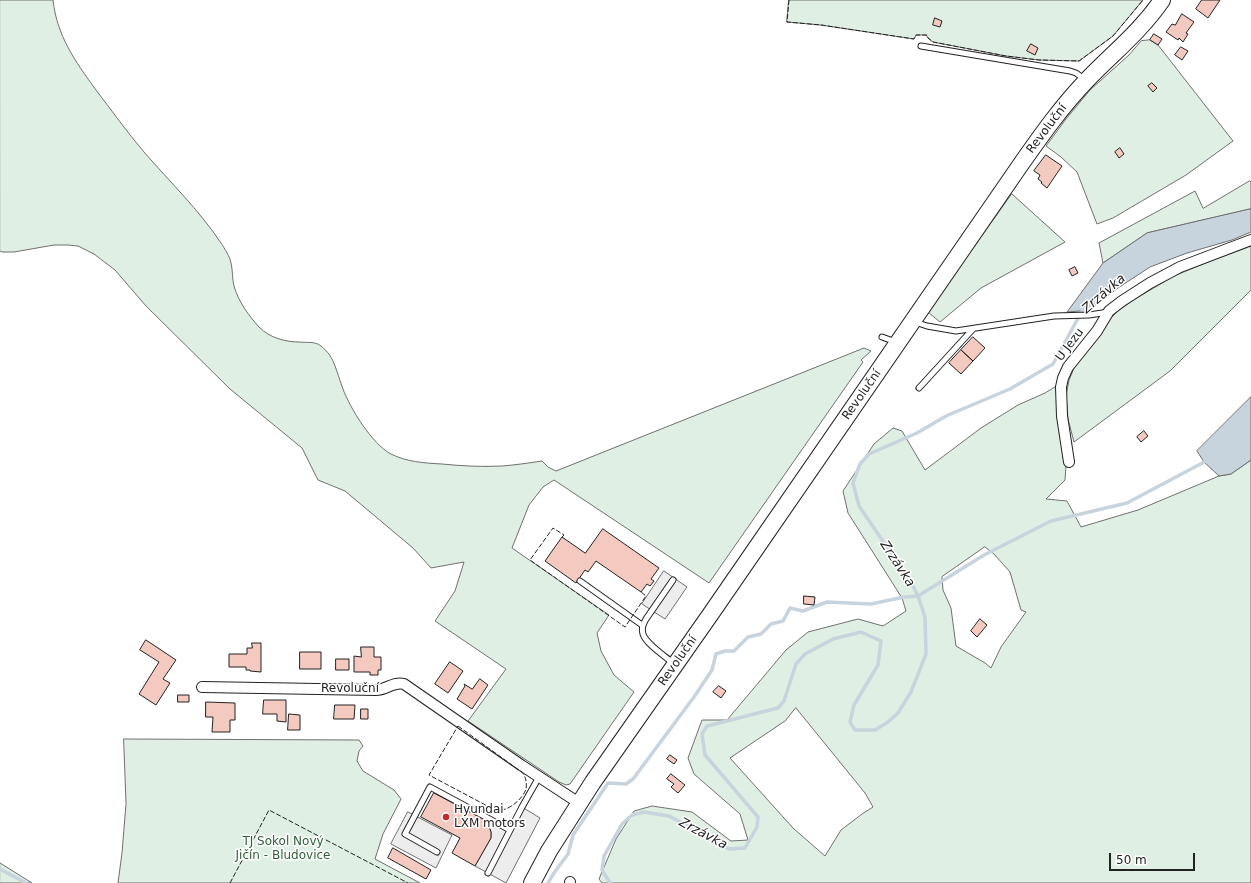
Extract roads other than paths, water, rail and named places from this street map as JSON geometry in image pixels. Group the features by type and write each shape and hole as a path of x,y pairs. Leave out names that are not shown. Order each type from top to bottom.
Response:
{"main road":[{"name":"Revoluční","path":"532,883 549,851 579,803 1043,133 1086,81 1143,25 1162,0"}],"street":[{"name":"U Jezu","path":"1069,462 1062,416 1061,387 1063,378 1068,367 1097,331 1109,312 1122,301 1150,283 1180,267 1251,240"},
{"name":"Revoluční","path":"202,687 384,690 398,683 404,684 579,803"}],"lane":[{"path":"920,46 1070,71 1076,73 1086,81"},
{"path":"912,321 927,326 956,331 1054,316 1089,315 1109,312"},
{"path":"919,388 973,329"},
{"path":"882,337 894,348"},
{"path":"673,580 642,625 645,639 676,665"},
{"path":"580,581 642,625"},
{"path":"488,873 539,777"},
{"path":"437,852 405,834 430,787 510,830"}],"water":[{"path":"1251,209 1251,232 1232,240 1187,253 1150,267 1118,288 1091,310 1067,312 1103,263 1147,233"},
{"path":"1251,397 1251,460 1231,474 1219,476 1204,462 1197,451"}],"waterway":[{"name":"Zrzávka","path":"610,883 602,870 604,856 622,824 632,815 644,812 669,816 729,849 745,848 757,827 758,817 705,755 702,734 707,726 778,708 784,701 796,664 805,654 833,639 861,632 881,641 878,665 854,705 850,722 855,730 875,730 888,722 898,713 911,692 926,654 925,617 912,584 859,506 853,483 860,464 869,454 917,433 946,416 1010,389 1053,364 1085,308"},
{"path":"548,883 568,854 573,835 608,783 626,784 633,779 694,697 712,670 716,654 725,651 734,651 748,637 761,634 771,624 783,621 790,608 803,611 827,602 871,604 904,597 918,596 984,555 1051,521 1127,503 1208,460"},
{"path":"0,869 26,883"}],"place":[{"name":"Hyundai LXM motors","path":"446,817"}],"park label":[{"name":"TJ Sokol Nový Jičín - Bludovice","path":"283,849"}]}
